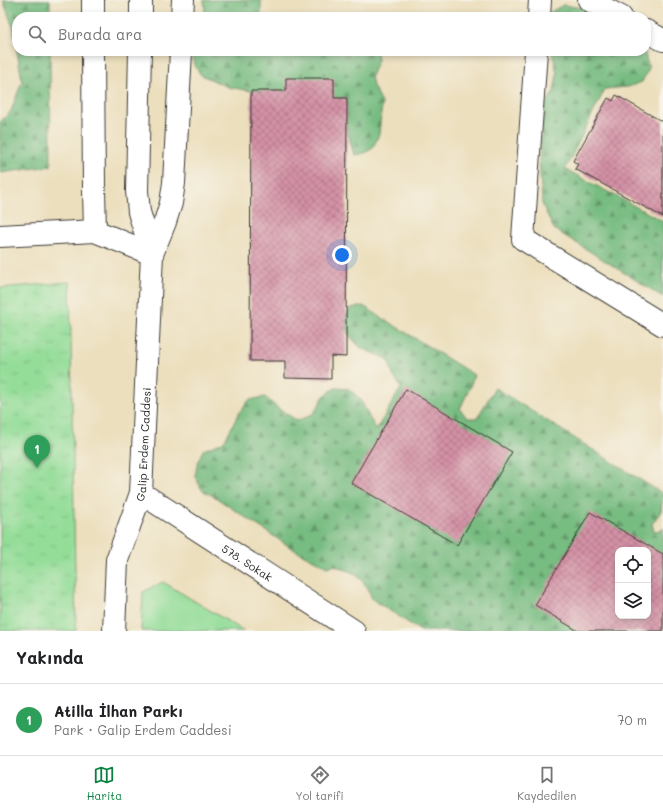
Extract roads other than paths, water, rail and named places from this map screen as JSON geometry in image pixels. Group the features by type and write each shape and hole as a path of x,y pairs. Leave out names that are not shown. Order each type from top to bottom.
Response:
{"main road":[{"path":"93,0 93,12"},
{"path":"141,0 141,12"},
{"path":"182,12 183,0"},
{"path":"539,12 540,0"},
{"path":"590,0 611,12"},
{"path":"651,34 663,40"},
{"path":"93,56 95,231"},
{"path":"140,56 137,192 139,212 152,254"},
{"path":"152,254 165,222 174,183 181,56"},
{"path":"536,56 523,239 663,325"},
{"path":"0,236 95,231 152,254"},
{"name":"Galip Erdem Caddesi","path":"114,631 117,560 141,493 152,254"},
{"name":"578. Sokak","path":"141,493 354,631"}],"place":[{"name":"Atilla İlhan Parkı","path":"37,468"}]}
